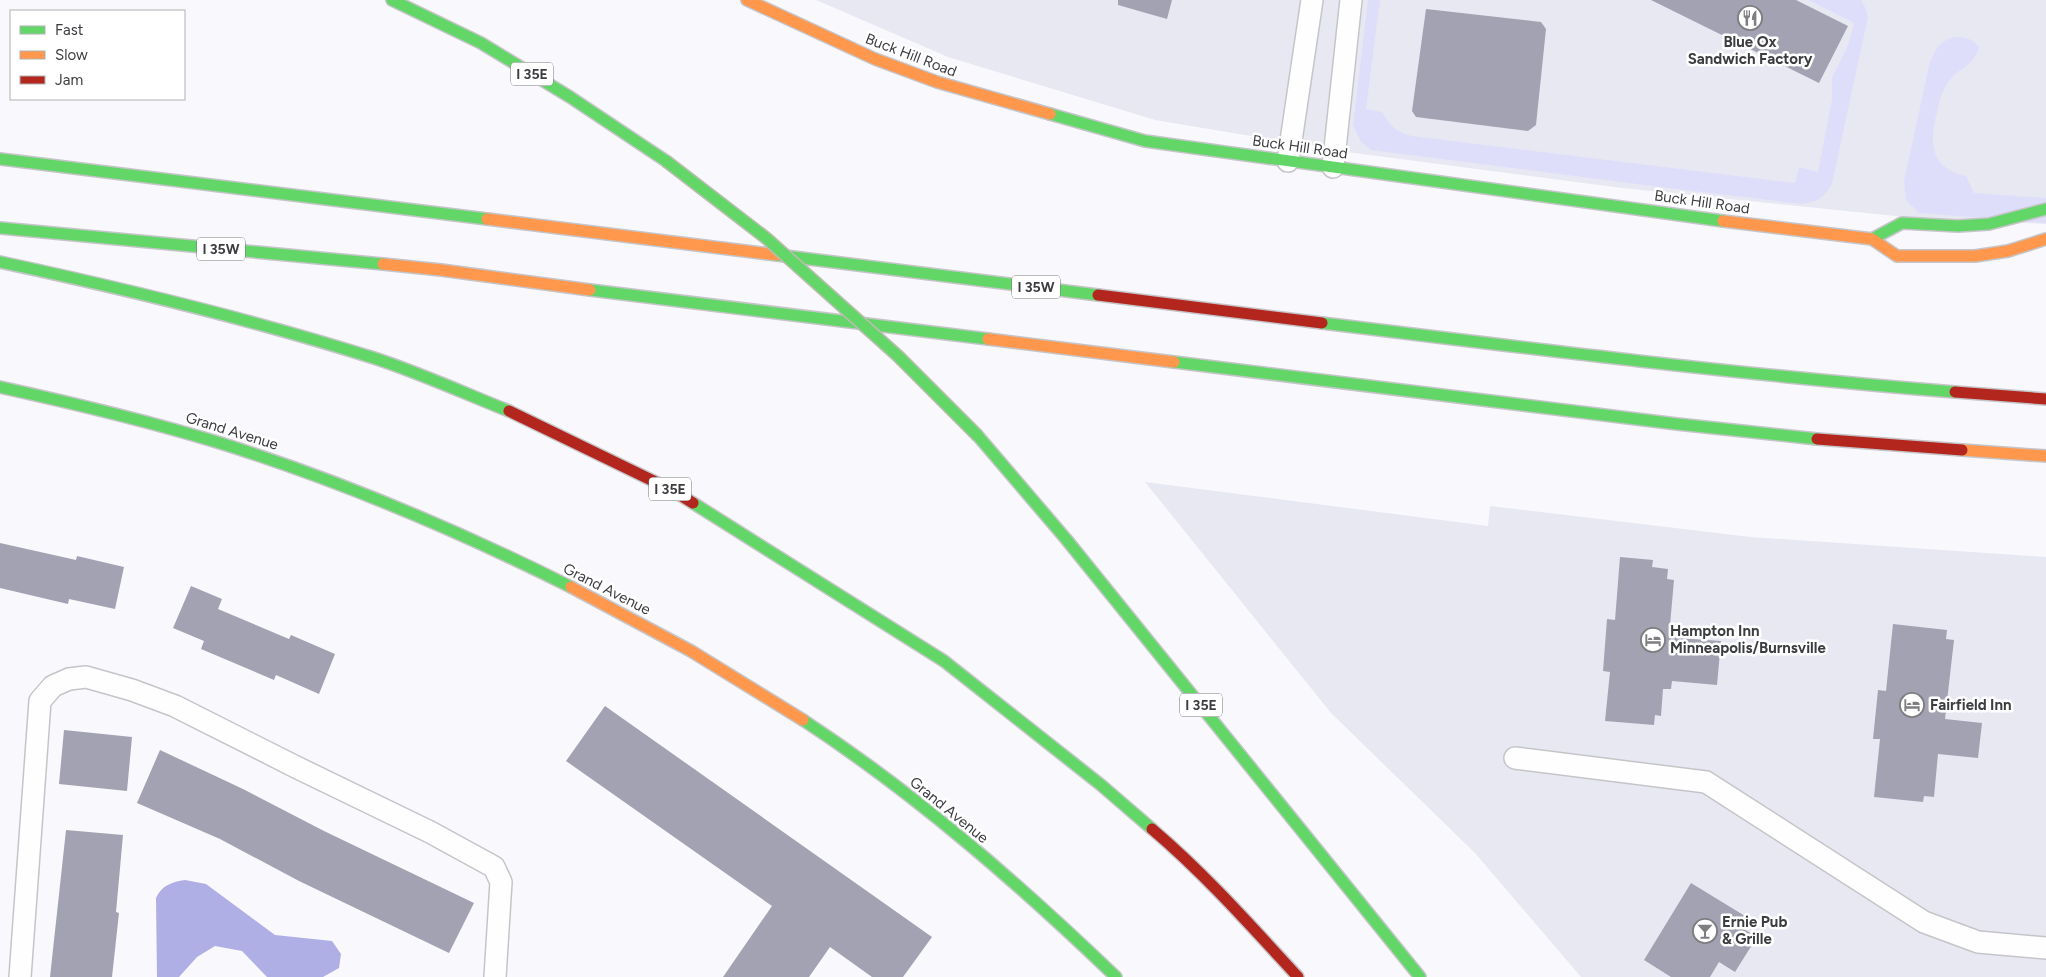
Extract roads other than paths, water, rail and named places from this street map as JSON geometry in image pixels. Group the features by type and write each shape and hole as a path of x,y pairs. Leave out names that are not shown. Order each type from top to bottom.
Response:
{"main road":[{"name":"I 35E","path":"392,0 481,44 570,97 666,160 766,238 898,356 978,436 1066,539 1420,977"},
{"name":"Buck Hill Road","path":"747,0 875,59 937,82 1146,141 1748,224 1872,239 1898,256 1975,256 2008,251 2046,238"},
{"name":"I 35W","path":"0,159 1646,363 1814,381 2046,399"},
{"path":"1872,239 1902,223 1958,226 1989,224 2046,209"},
{"name":"I 35W","path":"0,228 441,270 684,302 1677,424 1833,441 2046,456"},
{"name":"I 35E","path":"0,262 119,286 230,315 376,359 525,417 672,490 742,532 944,661 1101,784 1177,850 1298,977"},
{"name":"Grand Avenue","path":"0,387 67,400 162,425 289,465 375,497 455,530 618,610 739,679 814,726 887,779 1029,895 1116,977"},
{"path":"1292,818 1412,948"},
{"path":"1238,912 1284,977"}],"street":[{"path":"1288,161 1312,0"},
{"path":"1333,167 1351,0"},
{"path":"20,977 40,701 53,686 69,679 86,677 132,690 175,706 430,832 494,867 501,882 495,977"},
{"path":"1515,758 1706,782 1924,922 1978,942 2046,948"}],"water":[{"path":"185,880 206,884 275,935 332,941 341,954 339,968 323,977 267,977 242,951 215,946 197,957 179,977 157,977 156,898 161,890 168,885"}],"place":[{"name":"Blue Ox Sandwich Factory","path":"1750,18"},
{"name":"Hampton Inn Minneapolis/Burnsville","path":"1653,640"},
{"name":"Fairfield Inn","path":"1912,705"},
{"name":"Ernie Pub & Grille","path":"1705,931"}]}
